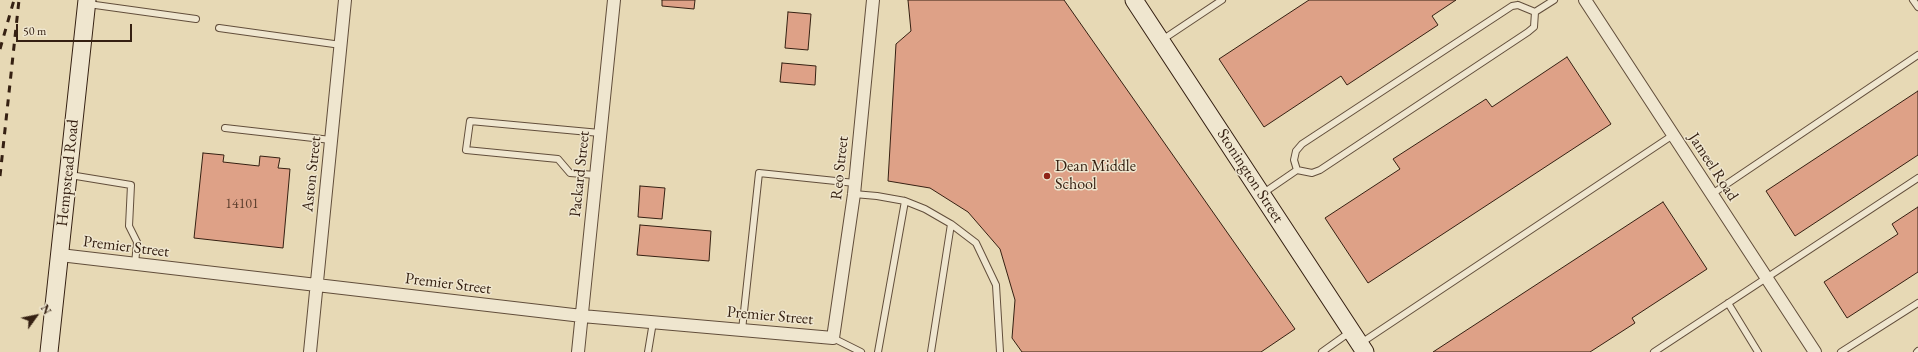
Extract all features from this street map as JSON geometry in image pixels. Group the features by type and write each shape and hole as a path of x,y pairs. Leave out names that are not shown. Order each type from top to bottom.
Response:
{"street":[{"name":"Aston Street","path":"310,352 345,0"},
{"name":"Packard Street","path":"578,352 614,0"},
{"name":"Reo Street","path":"832,338 854,189 873,0"},
{"name":"Stonington Street","path":"1134,0 1359,342"},
{"name":"Jameel Road","path":"1585,0 1815,352"},
{"name":"Hempstead Road","path":"50,350 87,2"},
{"name":"Premier Street","path":"60,255 582,316 832,338"}],"lane":[{"path":"1161,41 1222,0"},
{"path":"1535,12 1554,0"},
{"path":"1913,0 1918,8"},
{"path":"87,2 196,19"},
{"path":"1297,170 1294,160 1296,151 1302,144 1512,6 1526,7 1535,12"},
{"path":"1262,194 1297,170 1312,173 1320,170 1528,32 1534,27 1535,12"},
{"path":"219,28 341,45"},
{"path":"1712,194 1918,55"},
{"path":"595,175 570,173 558,159 466,150 470,121 600,133"},
{"path":"225,128 331,140"},
{"path":"1322,352 1359,342 1673,135"},
{"path":"742,330 759,173 854,189 877,196 905,201 925,209 951,224 976,243 996,285 1000,352"},
{"path":"68,175 131,185 129,226 137,242 135,264"},
{"path":"1654,352 1918,178"},
{"path":"878,352 905,201"},
{"path":"930,352 951,224"},
{"path":"1728,303 1758,352"},
{"path":"1841,352 1918,303"},
{"path":"648,352 654,322"},
{"path":"832,338 861,352"}],"building":[{"path":"662,0 695,0 694,9 662,6"},
{"name":"Dean Middle School","path":"908,0 1064,0 1295,329 1261,352 1022,352 1012,338 1015,300 1000,249 968,212 930,188 888,181 896,44 911,31"},
{"path":"1309,0 1456,0 1432,16 1438,25 1347,85 1341,76 1264,127 1219,59"},
{"path":"788,12 811,14 808,50 785,48"},
{"path":"1567,57 1611,124 1368,283 1325,218 1400,169 1393,159 1486,99 1492,107"},
{"path":"782,63 816,66 815,85 780,82"},
{"path":"1918,91 1918,155 1795,236 1766,191"},
{"path":"203,153 224,155 223,162 259,166 260,156 280,158 278,168 290,169 283,248 194,238"},
{"path":"640,186 665,188 662,219 638,217"},
{"path":"1663,202 1707,269 1632,318 1635,323 1590,352 1433,352"},
{"path":"1918,207 1918,272 1847,318 1824,282 1898,234 1892,224"},
{"path":"640,225 711,231 709,261 637,255"}],"railway":[{"path":"0,49 14,0"},
{"path":"0,176 19,0"}],"place":[{"name":"Dean Middle School","path":"1047,176"}]}
